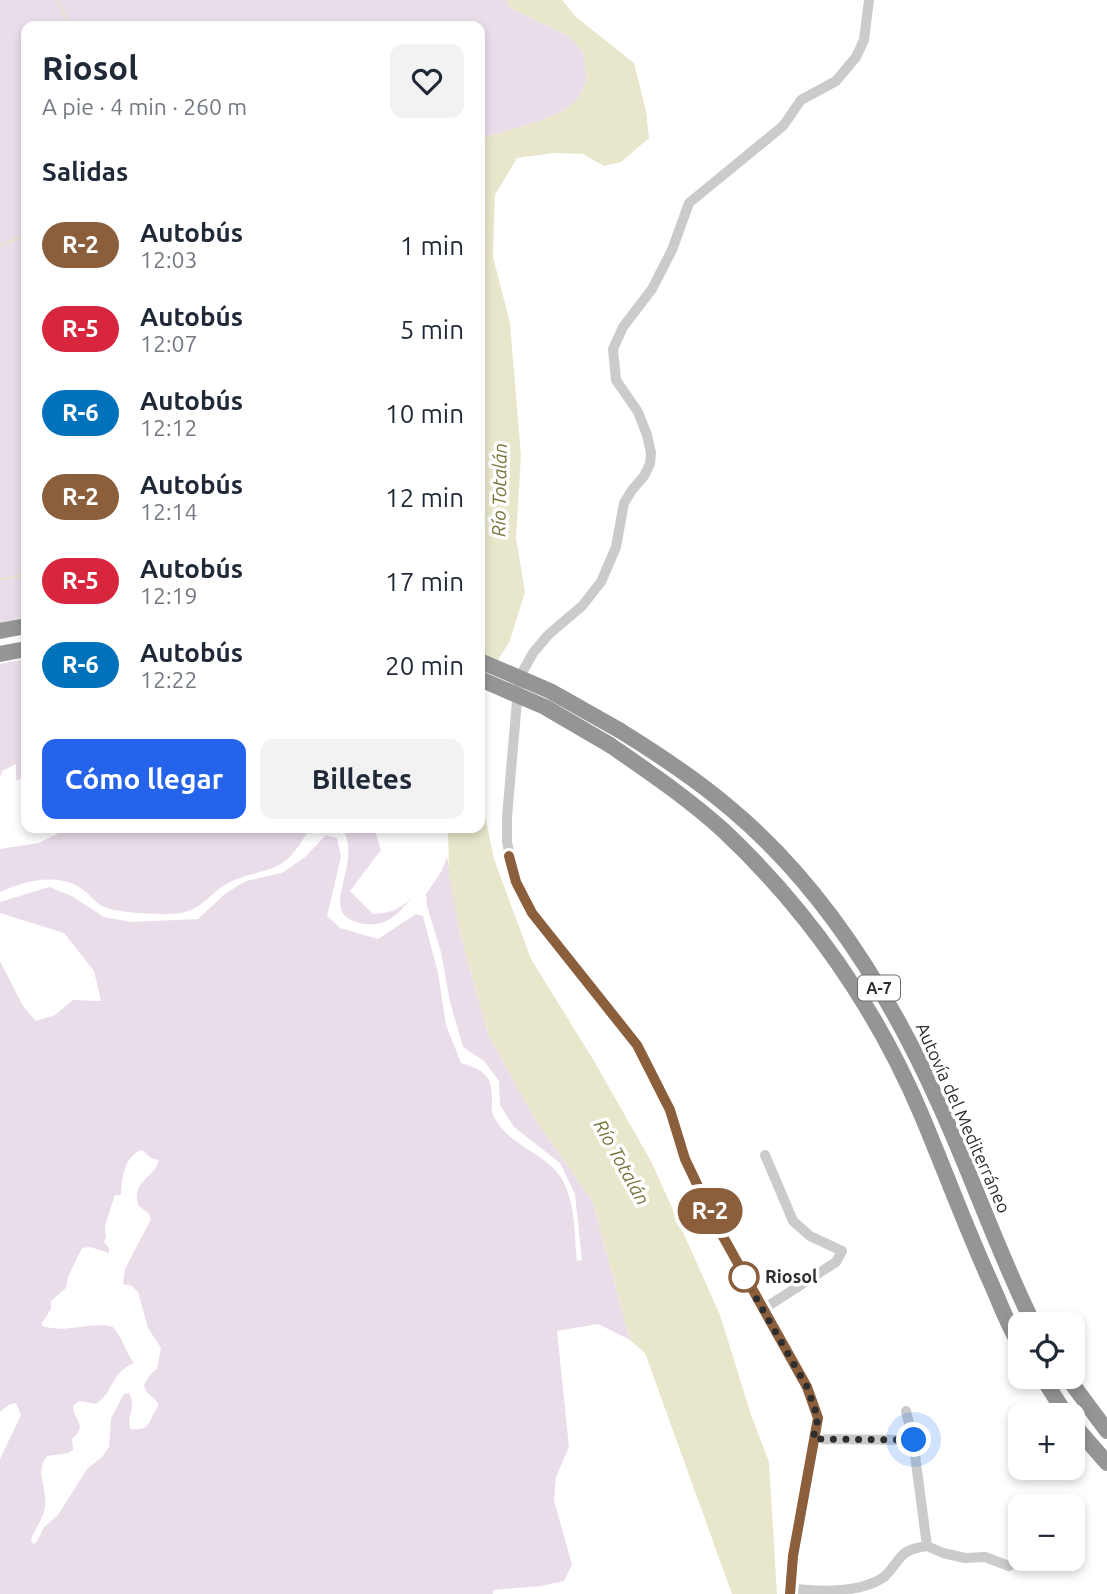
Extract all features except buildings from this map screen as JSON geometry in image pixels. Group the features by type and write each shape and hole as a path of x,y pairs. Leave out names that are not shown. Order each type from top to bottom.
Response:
{"highway":[{"path":"0,631 21,627"},
{"path":"0,654 21,650"},
{"name":"Autovía del Mediterráneo","path":"485,663 550,691 676,766 732,810 817,899 862,960 905,1030 941,1107 1007,1271 1028,1312"},
{"name":"Autovía del Mediterráneo","path":"485,682 545,707 610,745 668,785 723,830 801,915 850,979 885,1039 921,1114 973,1244 1008,1319"},
{"path":"1076,1389 1107,1431"},
{"path":"1085,1438 1107,1463"}],"street":[{"path":"869,0 864,40 856,57 836,81 801,100 783,126 689,203 672,250 652,289 623,327 613,349 616,380 638,412 652,453 644,476 624,503 616,547 601,582 582,606 548,635 523,671 518,689 506,817 507,842 516,882 532,913 637,1045 670,1110 685,1159 716,1224 807,1387 818,1418 789,1591 841,1592 866,1588 884,1578 901,1555 927,1546 943,1553 965,1558 985,1557 1008,1566"},
{"path":"762,1310 836,1262 842,1251 810,1236 793,1221 765,1155"},
{"path":"906,1411 914,1440 927,1546"},
{"path":"813,1439 914,1440"}],"shaded area":[{"path":"0,0 506,0 509,7 568,36 583,52 587,79 580,96 564,111 485,138 485,21 21,21 21,618 0,623"},
{"path":"21,660 21,778 16,781 16,764 2,771 0,778 0,664"},
{"path":"59,833 308,833 285,861 230,882 189,911 165,914 109,908 99,904 82,889 63,881 41,880 0,892 0,849 39,843"},
{"path":"344,833 376,833 381,850 350,891 373,914 394,910 411,898 397,914 386,921 366,924 350,919 342,911 340,901 348,843"},
{"path":"326,835 337,838 341,857 327,916 340,928 378,939 416,914 423,916 438,973 446,1025 461,1063 475,1068 488,1078 492,1091 492,1113 499,1125 514,1140 549,1164 563,1181 571,1203 577,1261 582,1260 575,1194 560,1163 514,1127 500,1105 499,1081 484,1061 463,1047 450,1002 441,952 427,906 426,894 441,872 447,857 461,937 489,1036 535,1119 593,1202 630,1340 598,1324 557,1331 569,1447 556,1477 554,1500 572,1565 564,1581 493,1590 493,1594 0,1594 0,1459 21,1415 16,1403 0,1412 0,961 23,1006 36,1021 55,1015 73,1000 101,1001 94,971 64,933 0,913 0,902 49,887 72,896 104,917 131,922 198,919 226,893 246,881 282,873 305,857","holes":["142,1150 151,1158 159,1160 140,1185 137,1197 138,1205 151,1219 125,1269 123,1284 132,1286 138,1292 148,1328 161,1348 157,1369 144,1385 158,1407 145,1427 131,1429 129,1420 132,1404 129,1393 124,1394 111,1418 109,1447 102,1457 87,1469 58,1515 44,1527 37,1542 33,1544 31,1539 45,1507 41,1474 43,1462 47,1456 73,1450 72,1439 80,1426 73,1406 79,1401 96,1404 102,1400 120,1372 134,1363 113,1327 96,1325 61,1329 42,1326 42,1323 51,1309 51,1301 66,1288 68,1277 82,1248 90,1247 109,1253 104,1242 105,1226 115,1195 121,1195 123,1175 128,1162"]}],"water":[{"name":"Río Totalán","path":"506,0 562,0 576,17 634,63 646,111 649,138 621,162 604,166 583,154 554,153 517,158 495,195 493,257 510,323 521,455 516,538 525,592 509,643 485,679 485,138 564,111 580,96 587,79 583,52 568,36 509,7"},
{"name":"Río Totalán","path":"485,815 494,859 531,959 594,1061 652,1163 720,1315 751,1415 769,1462 777,1594 732,1594 645,1353 630,1340 593,1202 535,1119 489,1036 461,937 449,874 448,833 485,833"}],"waterway":[{"path":"57,0 67,21"},
{"path":"0,246 21,237"},
{"path":"0,580 21,575"}],"bus line":[{"name":"R-2","path":"509,856 516,882 532,913 637,1045 670,1110 685,1159 716,1224 807,1387 818,1418 793,1556 790,1594"}],"place":[{"name":"Riosol","path":"744,1277"}],"route":[{"path":"744,1277 807,1387 818,1418 813,1439 914,1440"}]}
